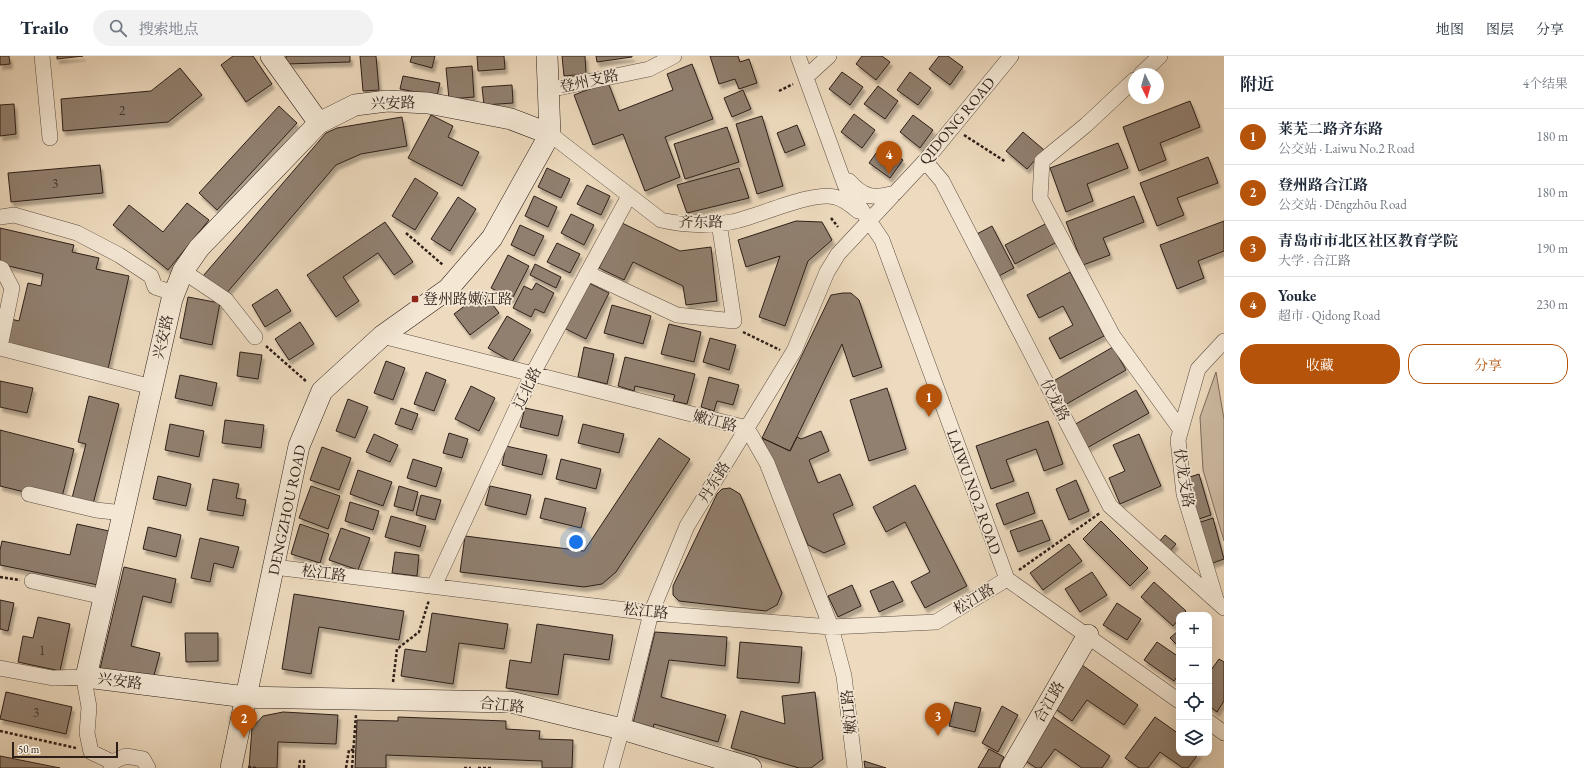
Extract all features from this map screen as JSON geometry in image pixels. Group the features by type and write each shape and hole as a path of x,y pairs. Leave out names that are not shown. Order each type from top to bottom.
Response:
{"street":[{"path":"42,56 50,138"},
{"path":"271,56 319,123"},
{"path":"547,56 550,134"},
{"name":"登州支路","path":"548,90 649,69 674,56"},
{"name":"LAIWU NO.2 ROAD","path":"798,56 845,185 882,240 1012,575"},
{"path":"806,77 828,56"},
{"name":"QIDONG ROAD","path":"869,221 925,161 1011,56"},
{"path":"1147,68 1160,56"},
{"path":"1128,86 1086,125 1042,161 1040,198 1113,336 1181,430"},
{"name":"兴安路","path":"246,697 86,677 174,293 183,271 199,248 319,123 355,105 387,100 428,103 511,119 550,134"},
{"name":"齐东路","path":"550,134 661,220 676,223 732,222 813,197 834,196 849,203 869,221"},
{"name":"DENGZHOU ROAD","path":"231,768 299,446 322,391 382,336 448,289 492,238 550,134"},
{"name":"伏龙路","path":"925,161 942,181 1110,506 1220,604"},
{"path":"837,163 855,188 868,196 882,197 895,193"},
{"path":"813,197 833,188 838,180 837,163"},
{"name":"辽北路","path":"432,592 532,375 629,196"},
{"path":"0,217 14,215 77,233 119,255 151,276 155,287 174,293"},
{"name":"丹东路","path":"611,768 651,612 687,526 794,351 827,272 838,254 869,221"},
{"path":"587,273 677,315 734,321 719,223"},
{"path":"0,268 2,269 12,288 0,347 152,387"},
{"path":"183,271 226,300 255,337"},
{"name":"嫩江路","path":"382,336 747,428 767,463 831,627 844,676 855,768"},
{"name":"伏龙支路","path":"1220,604 1184,494 1178,440 1198,369 1224,341"},
{"path":"29,494 96,510 123,513"},
{"name":"松江路","path":"274,567 432,592 831,627 936,622 1012,575"},
{"path":"1012,575 1088,635 1176,699"},
{"path":"32,581 104,597"},
{"name":"合江路","path":"1011,768 1088,635"},
{"path":"0,668 53,678 86,677 85,685 89,707 87,733 90,752 112,765 126,756 143,759 148,768"},
{"name":"合江路","path":"246,697 510,702 622,729 750,768"},
{"path":"1212,724 1224,733"}],"path":[{"path":"952,128 1006,162"},
{"path":"831,218 838,227"},
{"path":"406,233 443,265"},
{"path":"734,321 741,332 786,352"},
{"path":"255,337 309,384"},
{"path":"1012,575 1110,506"},
{"path":"0,577 32,581"},
{"path":"393,685 397,649 419,632 432,592"},
{"path":"352,768 356,715"},
{"path":"0,731 90,752"},
{"path":"346,768 349,750 354,750"},
{"path":"299,768 300,761 304,761 304,768"},
{"path":"464,768 471,768"},
{"path":"478,768 493,768"}],"shaded area":[{"path":"1216,372 1224,419 1224,541 1203,470 1200,417"}],"building":[{"path":"0,56 9,56 10,64 0,65"},
{"path":"57,56 83,56 57,59"},
{"path":"233,56 253,56 272,84 246,102 221,65"},
{"path":"286,56 350,56 350,62 286,64"},
{"path":"360,56 376,56 379,90 363,91"},
{"path":"412,56 435,56 432,68 410,62"},
{"path":"477,56 504,56 505,69 478,71"},
{"path":"562,56 585,56 586,74 564,76"},
{"path":"596,56 632,56 632,57 597,62"},
{"path":"710,56 738,56 740,62 749,59 757,83 739,89 735,79 719,84"},
{"path":"862,56 882,56 890,62 876,80 856,64"},
{"path":"939,56 948,56 963,67 950,85 929,69"},
{"path":"692,64 713,119 665,137 680,177 645,191 623,134 593,145 574,95 608,82 619,111 673,90 667,74"},
{"path":"472,66 474,97 449,99 446,68"},
{"path":"180,68 202,95 168,122 63,131 61,99 151,91"},
{"path":"842,72 863,87 850,105 829,89"},
{"path":"910,72 931,88 918,105 897,90"},
{"path":"403,76 440,83 437,96 400,89"},
{"path":"512,85 513,103 484,105 482,87"},
{"path":"878,86 898,101 885,119 864,104"},
{"path":"743,90 751,109 732,117 724,98"},
{"path":"1190,101 1200,127 1160,143 1166,160 1139,171 1123,127"},
{"path":"14,104 16,134 0,136 0,105"},
{"path":"279,106 297,123 217,210 199,193"},
{"path":"854,114 875,130 862,148 841,132"},
{"path":"431,115 453,126 448,137 479,152 462,186 408,158"},
{"path":"913,115 933,130 920,148 900,132"},
{"path":"762,116 783,186 757,194 736,124"},
{"path":"402,117 407,146 361,154 336,165 225,295 203,276 326,133 337,128"},
{"path":"797,125 805,145 785,153 777,133"},
{"path":"727,127 739,162 685,179 674,144"},
{"path":"1023,132 1044,150 1027,169 1006,151"},
{"path":"1118,143 1128,168 1087,184 1093,201 1066,212 1050,168"},
{"path":"882,145 903,160 890,178 869,163"},
{"path":"1208,157 1218,183 1177,198 1184,215 1157,226 1140,183"},
{"path":"100,165 103,193 11,202 8,173"},
{"path":"547,168 570,179 561,198 538,187"},
{"path":"739,168 749,198 687,213 677,185"},
{"path":"415,178 438,193 415,230 392,216"},
{"path":"587,185 610,196 601,215 577,204"},
{"path":"534,196 557,207 548,227 525,216"},
{"path":"1134,196 1144,222 1103,238 1110,255 1083,265 1066,222"},
{"path":"458,197 476,209 450,251 431,239"},
{"path":"187,203 209,220 168,270 113,225 129,205 163,232"},
{"path":"571,214 594,225 584,245 561,233"},
{"path":"796,221 822,222 832,240 808,261 785,326 759,317 780,256 746,267 738,240"},
{"path":"1224,221 1224,251 1198,261 1204,278 1177,289 1160,245"},
{"path":"385,222 413,262 394,275 378,253 343,277 359,301 336,317 307,275"},
{"path":"1049,222 1059,241 1015,264 1005,245"},
{"path":"622,223 680,251 711,247 717,301 686,305 683,286 633,262 624,280 599,268"},
{"path":"520,225 544,236 534,256 511,245"},
{"path":"992,226 1014,268 995,278 973,236"},
{"path":"0,228 74,245 72,252 99,258 96,269 129,276 108,369 1,345 7,318 19,321 28,283 41,286 43,274 0,264"},
{"path":"557,243 580,254 570,273 547,262"},
{"path":"508,255 529,266 512,299 491,288"},
{"path":"535,264 561,277 556,288 530,275"},
{"path":"1070,272 1104,336 1060,359 1049,338 1073,325 1063,306 1039,318 1027,295"},
{"path":"587,282 609,293 586,339 564,328"},
{"path":"536,283 554,293 544,313 535,309 531,317 513,308 524,286 532,290"},
{"path":"277,289 291,311 265,327 252,305"},
{"path":"483,292 499,313 470,335 454,314"},
{"path":"851,293 859,300 882,367 853,377 842,344 790,451 762,438 831,295"},
{"path":"188,297 220,303 212,345 180,338"},
{"path":"612,305 651,316 643,344 604,333"},
{"path":"507,316 531,330 512,362 488,348"},
{"path":"300,322 314,344 289,360 275,339"},
{"path":"669,324 701,332 694,362 661,354"},
{"path":"710,338 736,345 729,370 703,362"},
{"path":"584,347 614,354 607,384 578,377"},
{"path":"1113,347 1126,370 1063,406 1050,383"},
{"path":"240,352 262,355 258,379 237,376"},
{"path":"625,357 695,374 687,404 673,401 675,395 635,386 634,391 618,386"},
{"path":"386,361 405,368 393,400 374,393"},
{"path":"426,372 446,380 434,411 414,404"},
{"path":"180,375 217,383 212,406 175,398"},
{"path":"709,377 739,385 733,405 717,401 714,411 701,407"},
{"path":"0,381 33,388 27,413 0,407"},
{"path":"471,386 495,398 479,431 455,419"},
{"path":"887,388 906,449 869,461 850,400"},
{"path":"1136,390 1149,413 1085,449 1072,426"},
{"path":"89,396 119,404 93,504 72,498 86,444 78,442"},
{"path":"348,399 368,407 355,438 336,431"},
{"path":"401,408 418,414 412,430 395,424"},
{"path":"525,408 563,416 558,436 520,427"},
{"path":"225,420 264,425 261,448 222,443"},
{"path":"1048,421 1063,464 1044,471 1036,449 1006,460 1014,481 991,489 976,446"},
{"path":"170,424 204,431 199,457 165,450"},
{"path":"583,424 624,434 619,453 578,443"},
{"path":"0,430 74,449 61,501 0,486"},
{"path":"821,431 829,451 809,460 818,483 840,474 853,505 833,514 845,544 824,553 808,545 762,438 790,451 797,437 801,439"},
{"path":"449,433 468,439 462,458 443,453"},
{"path":"374,434 398,445 390,462 366,452"},
{"path":"1139,434 1161,486 1120,504 1109,478 1125,471 1113,445"},
{"path":"659,438 690,459 616,572 602,584 584,587 460,572 465,536 584,551"},
{"path":"506,446 547,455 542,475 502,465"},
{"path":"322,447 351,458 339,490 310,480"},
{"path":"413,459 442,468 436,487 407,478"},
{"path":"561,459 601,469 596,489 556,479"},
{"path":"358,470 392,482 383,506 350,494"},
{"path":"1199,474 1211,515 1196,520 1184,479"},
{"path":"158,476 191,484 186,506 153,499"},
{"path":"213,479 239,484 236,498 246,500 243,516 207,510"},
{"path":"1076,480 1089,511 1069,520 1056,489"},
{"path":"915,485 967,586 925,608 911,582 930,572 905,522 886,532 873,507"},
{"path":"311,486 340,496 328,529 299,518"},
{"path":"399,486 418,492 413,511 394,506"},
{"path":"490,486 531,495 526,515 485,505"},
{"path":"730,488 740,494 782,593 777,605 766,611 679,601 673,595 673,586 717,494 722,489"},
{"path":"1028,492 1035,513 1004,525 996,504"},
{"path":"421,495 441,500 435,520 416,515"},
{"path":"545,498 586,508 581,528 540,518"},
{"path":"350,502 379,511 373,530 345,521"},
{"path":"391,516 426,526 420,547 385,537"},
{"path":"1213,518 1224,559 1210,564 1198,523"},
{"path":"1042,520 1050,540 1018,552 1010,531"},
{"path":"1101,521 1148,568 1130,586 1083,539"},
{"path":"77,524 109,531 98,585 0,565 0,550 2,541 70,555"},
{"path":"300,524 329,534 320,563 291,554"},
{"path":"148,527 181,535 176,557 143,549"},
{"path":"341,528 370,538 358,570 329,560"},
{"path":"1165,535 1176,544 1169,552 1158,543"},
{"path":"200,538 239,547 233,568 214,563 210,582 191,578"},
{"path":"1069,544 1082,561 1043,590 1030,573"},
{"path":"395,552 419,555 417,576 392,573"},
{"path":"124,567 176,579 171,603 143,596 131,646 160,653 153,679 100,669"},
{"path":"1092,572 1107,595 1080,612 1065,589"},
{"path":"893,581 903,601 879,612 870,591"},
{"path":"1154,582 1186,611 1176,612 1176,622 1173,626 1141,597"},
{"path":"852,585 861,606 838,617 828,596"},
{"path":"294,594 404,611 399,640 319,627 311,674 282,669"},
{"path":"0,600 14,603 8,631 0,629"},
{"path":"1117,603 1141,619 1127,640 1103,625"},
{"path":"432,613 508,624 504,649 459,643 453,684 401,676 405,649 426,652"},
{"path":"38,617 70,624 60,671 18,662 23,636 33,638"},
{"path":"537,624 613,635 609,660 564,654 558,695 506,688 510,660 531,663"},
{"path":"655,632 727,637 725,666 669,660 661,697 726,715 718,742 654,724 653,729 633,723"},
{"path":"185,633 218,633 218,661 186,662"},
{"path":"1176,633 1176,644 1170,638"},
{"path":"740,642 802,647 799,683 737,678"},
{"path":"1157,642 1176,655 1176,678 1174,681 1144,660"},
{"path":"1219,659 1224,662 1224,701 1217,712 1212,708 1212,669"},
{"path":"1082,665 1138,705 1124,725 1087,700 1072,721 1053,707"},
{"path":"6,692 72,707 66,734 0,719"},
{"path":"815,692 823,759 811,768 799,768 731,748 741,711 785,724 782,696"},
{"path":"955,702 981,708 975,732 949,726"},
{"path":"1002,706 1018,715 998,752 982,743"},
{"path":"283,712 338,715 336,744 278,742 277,768 249,768 252,728 263,716"},
{"path":"1049,714 1110,756 1102,768 1082,768 1055,749 1041,768 1036,768 1020,757"},
{"path":"398,717 506,721 506,729 540,731 539,739 573,740 572,768 542,768 542,761 386,755 386,768 355,768 357,720 398,721"},
{"path":"1155,717 1176,732 1176,756 1197,756 1188,768 1183,768 1160,752 1148,768 1139,768 1125,758"},
{"path":"989,749 1004,757 999,768 978,768"},
{"path":"0,756 60,768 0,768"},
{"path":"864,761 886,768 865,768"}],"place":[{"name":"Youke","path":"889,174"},
{"name":"登州路嫩江路","path":"415,299"},
{"name":"莱芜二路齐东路","path":"929,417"},
{"name":"青岛市市北区社区教育学院","path":"938,736"},
{"name":"登州路合江路","path":"244,738"}]}
